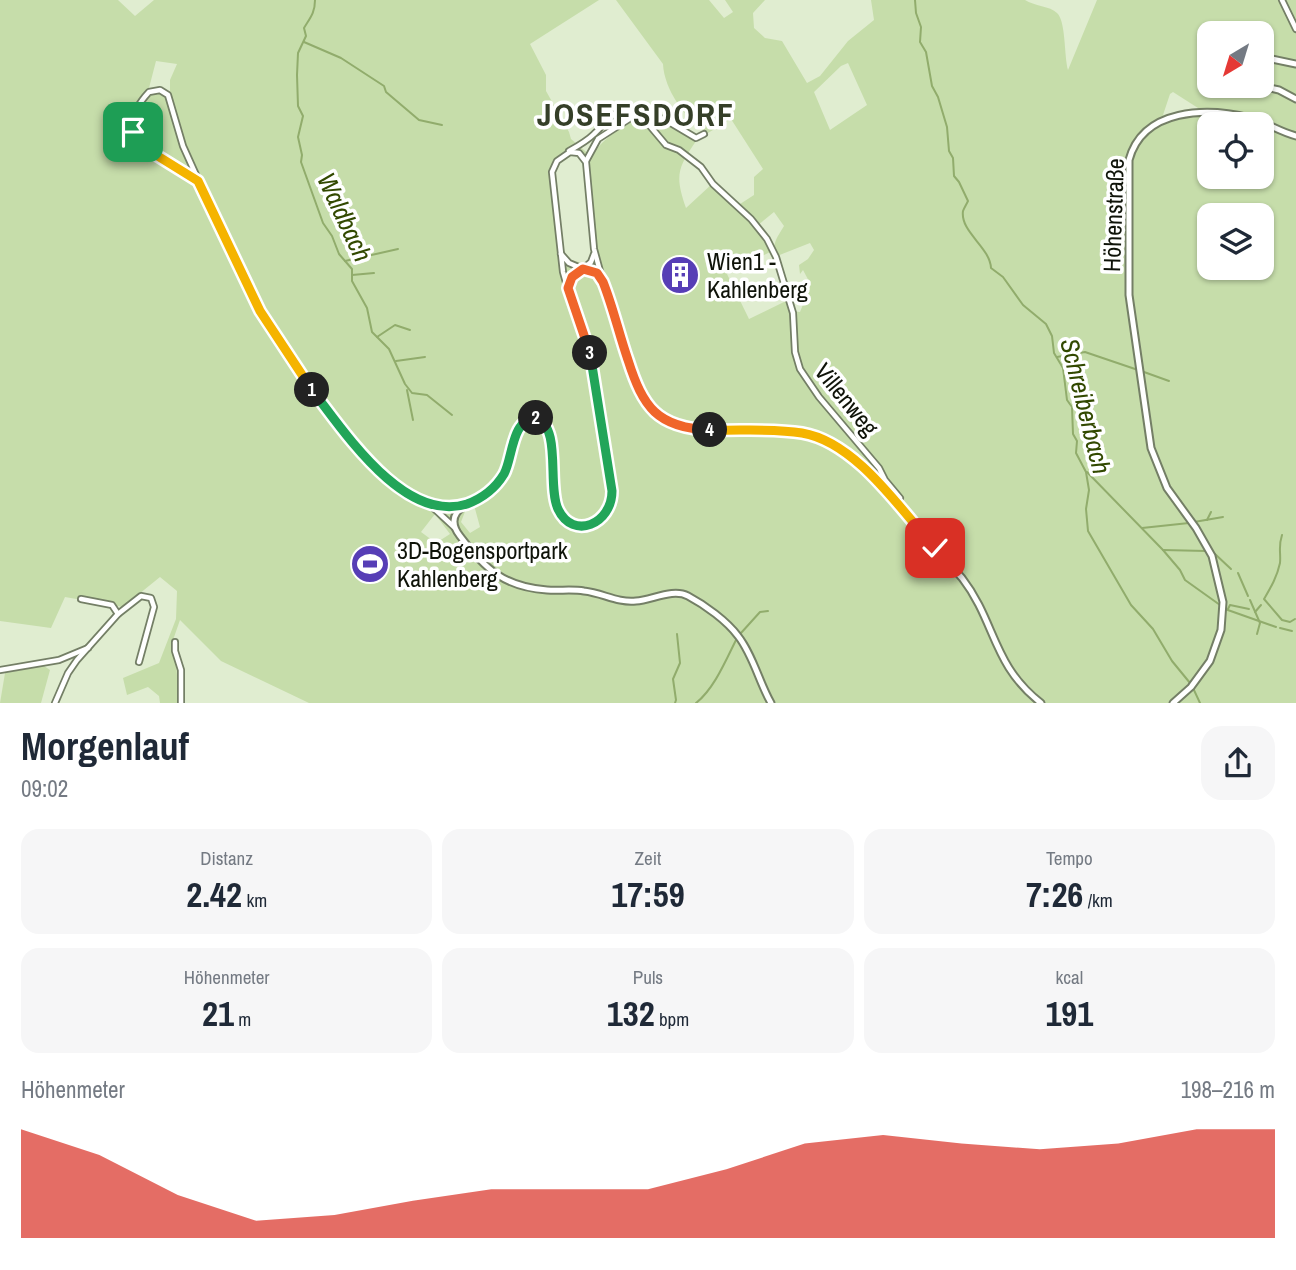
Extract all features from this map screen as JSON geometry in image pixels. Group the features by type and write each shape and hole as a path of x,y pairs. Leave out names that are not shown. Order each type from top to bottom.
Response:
{"street":[{"path":"1282,0 1296,29"},
{"path":"1274,59 1296,64"},
{"path":"1274,89 1296,99"},
{"path":"198,181 148,150 136,139 133,132 134,116 151,90 162,91 168,95 176,130 250,292 304,379 379,472 399,488 426,502 455,526 488,568 499,578 513,584 548,590 588,591 624,601 680,594 689,597 736,633 772,703"},
{"path":"426,502 447,506 464,505 482,497 496,485 506,469 520,427 526,420 534,418 543,421 549,429 556,502 562,516 574,524 590,525 600,520 609,509 612,491 594,367 569,294 561,253 552,172 556,161 589,139 610,117 627,108 632,112 664,119 696,138 704,134"},
{"path":"632,112 629,119 598,139 586,162 594,249 637,388 646,404 659,416 677,426 690,429 794,432 819,438 856,460 971,590 1007,667 1041,703"},
{"name":"Villenweg","path":"639,113 666,145 679,150 701,167 713,184 751,219 767,239 776,257 793,315 795,352 800,369 819,397 901,498 895,503"},
{"name":"Höhenstraße","path":"1173,703 1198,680 1215,648 1223,602 1216,566 1196,528 1167,488 1154,461 1129,295 1127,216 1130,155 1145,131 1162,120 1199,113 1231,114 1261,121 1296,135"},
{"path":"562,156 576,152 586,162"},
{"path":"569,294 570,281 592,260 594,249"},
{"path":"561,253 569,262 597,273 606,289"},
{"path":"455,526 455,515 464,505"},
{"path":"55,703 72,667 118,614 141,596 151,598 154,603 139,662"},
{"path":"81,599 112,605 118,614"},
{"path":"175,642 181,670 181,703"},
{"path":"0,670 59,660 88,648"}],"green space":[{"path":"0,0 118,0 135,16 154,0 599,0 530,44 546,75 546,91 571,139 591,156 617,130 643,117 661,121 696,141 680,173 680,188 686,208 712,184 754,224 772,251 727,274 749,319 788,300 791,311 800,312 804,302 804,289 811,285 803,270 800,274 799,265 808,259 814,250 810,243 777,256 775,245 784,226 774,212 758,225 737,206 754,195 754,177 763,169 731,119 708,133 684,112 667,84 663,64 616,0 709,0 724,18 733,12 725,0 765,0 753,13 754,28 765,38 782,41 807,83 820,76 848,41 874,20 871,0 1025,0 1050,9 1060,17 1068,70 1097,0 1296,0 1296,703 309,703 221,661 180,620 173,640 179,703 160,703 159,696 148,687 127,695 123,678 159,663 176,619 177,591 160,577 123,607 65,597 51,628 0,621","holes":["156,61 177,64 170,80 170,94 149,88","848,63 867,105 830,130 814,92 841,66","1173,92 1198,109 1163,115","576,154 585,166 593,250 590,260 582,263 568,259 561,251 553,174 564,157","474,505 480,527 470,533 461,522 466,509","435,514 450,534 436,543 421,532"]},
{"path":"44,666 50,670 41,703 0,703 5,673"}],"waterway":[{"name":"Waldbach","path":"315,0 313,12 304,28 306,36 298,53 298,106 303,116 298,137 301,162 323,223 339,254 352,269 352,281 367,308 372,332 389,349 412,393 427,395 452,415"},
{"name":"Schreiberbach","path":"915,0 921,27 920,42 926,52 932,86 947,127 954,176 968,201 963,211 963,219 986,253 991,268 1003,277 1023,305 1046,324 1052,336 1054,353 1063,368 1067,400 1072,407 1076,453 1086,472 1089,490 1086,509 1088,531 1131,605 1153,629 1172,661 1190,683"},
{"path":"304,42 341,58 384,86 386,92 419,120 442,125"},
{"path":"345,261 398,249"},
{"path":"352,275 374,273"},
{"path":"377,337 395,325 410,330"},
{"path":"1057,357 1085,352 1138,370"},
{"path":"396,361 425,357"},
{"path":"1144,372 1169,381"},
{"path":"407,390 413,420"},
{"path":"1087,472 1163,550 1185,580 1220,605"},
{"path":"1207,520 1211,512"},
{"path":"1194,522 1223,517"},
{"path":"1142,528 1189,523"},
{"path":"1282,535 1279,568 1264,599 1282,620 1290,622 1295,619"},
{"path":"1163,550 1206,551"},
{"path":"1215,554 1231,569"},
{"path":"1238,573 1248,596"},
{"path":"1250,600 1260,623 1257,634"},
{"path":"1228,609 1230,605 1249,609"},
{"path":"1255,612 1261,605"},
{"path":"1225,609 1276,627"},
{"path":"741,633 760,612 768,611"},
{"path":"1280,628 1292,631"},
{"path":"675,703 673,679 680,663 677,634"},
{"path":"696,703 714,682 736,640"},
{"name":"Schreiberbach","path":"1193,688 1200,703"}],"place":[{"name":"Wien1 - Kahlenberg","path":"680,275"},
{"name":"3D-Bogensportpark Kahlenberg","path":"370,564"}],"district":[{"name":"JOSEFSDORF","path":"636,114"}],"route":[{"path":"133,132 136,139 148,150 186,171 198,181 260,311 304,379 373,466 385,478 414,496 426,502 447,506 464,505 482,497 496,485 504,473 521,425 534,418 543,421 549,429 552,476 556,502 562,516 574,524 585,525 604,517 611,505 612,491 600,404 590,351 568,288 572,277 583,269 594,271 601,278 637,388 649,408 664,420 690,429 803,433 828,442 856,460 935,548"}]}
